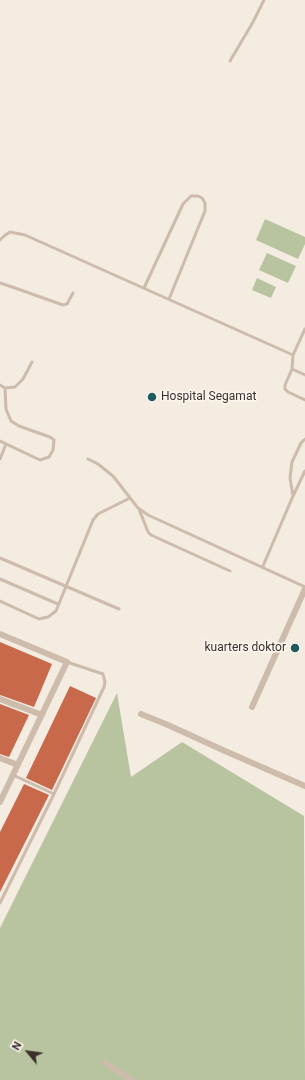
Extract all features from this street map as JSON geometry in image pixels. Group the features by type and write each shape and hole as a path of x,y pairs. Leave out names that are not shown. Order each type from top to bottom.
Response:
{"street":[{"path":"252,708 305,588"},
{"path":"0,634 67,662 0,802"},
{"path":"0,699 42,715"},
{"path":"141,714 305,786"},
{"path":"0,758 18,765"},
{"path":"105,1063 132,1080"}],"lane":[{"path":"230,61 264,0"},
{"path":"144,288 183,204 191,196 198,196 202,198 205,203 205,211 169,299"},
{"path":"0,240 10,232 25,235 293,355"},
{"path":"0,283 63,306 67,304 73,293"},
{"path":"305,329 293,355 292,368 285,385 285,389 288,392 305,400"},
{"path":"0,385 5,388 15,388 23,379 32,362"},
{"path":"292,368 305,375"},
{"path":"0,441 40,460 49,457 53,450 54,440 50,436 19,426 11,421 6,409 5,388"},
{"path":"293,496 290,478 292,462 301,443 305,439"},
{"path":"0,459 6,444"},
{"path":"88,459 98,464 113,476 138,508 148,532 151,535 230,571"},
{"path":"262,566 305,471"},
{"path":"0,601 39,619 48,617 56,611 93,520 98,514 130,498"},
{"path":"138,508 158,520 262,566 305,588"},
{"path":"0,558 119,609"},
{"path":"0,579 58,604"},
{"path":"1,900 54,794 105,682 103,674 100,672 67,662"},
{"path":"13,776 54,794"}],"green space":[{"path":"265,219 305,237 305,244 298,259 256,240"},
{"path":"267,253 296,266 288,283 259,270"},
{"path":"257,278 276,287 271,298 252,290"},
{"path":"117,693 131,777 182,742 304,816 305,1080 0,1080 0,928"}],"building":[{"path":"0,642 52,664 34,707 0,695"},
{"path":"70,686 96,698 52,790 26,778"},
{"path":"0,704 29,715 9,757 0,754"},
{"path":"24,784 49,795 0,892 0,832"}],"place":[{"name":"Hospital Segamat","path":"152,397"},
{"name":"kuarters doktor","path":"295,648"}]}
